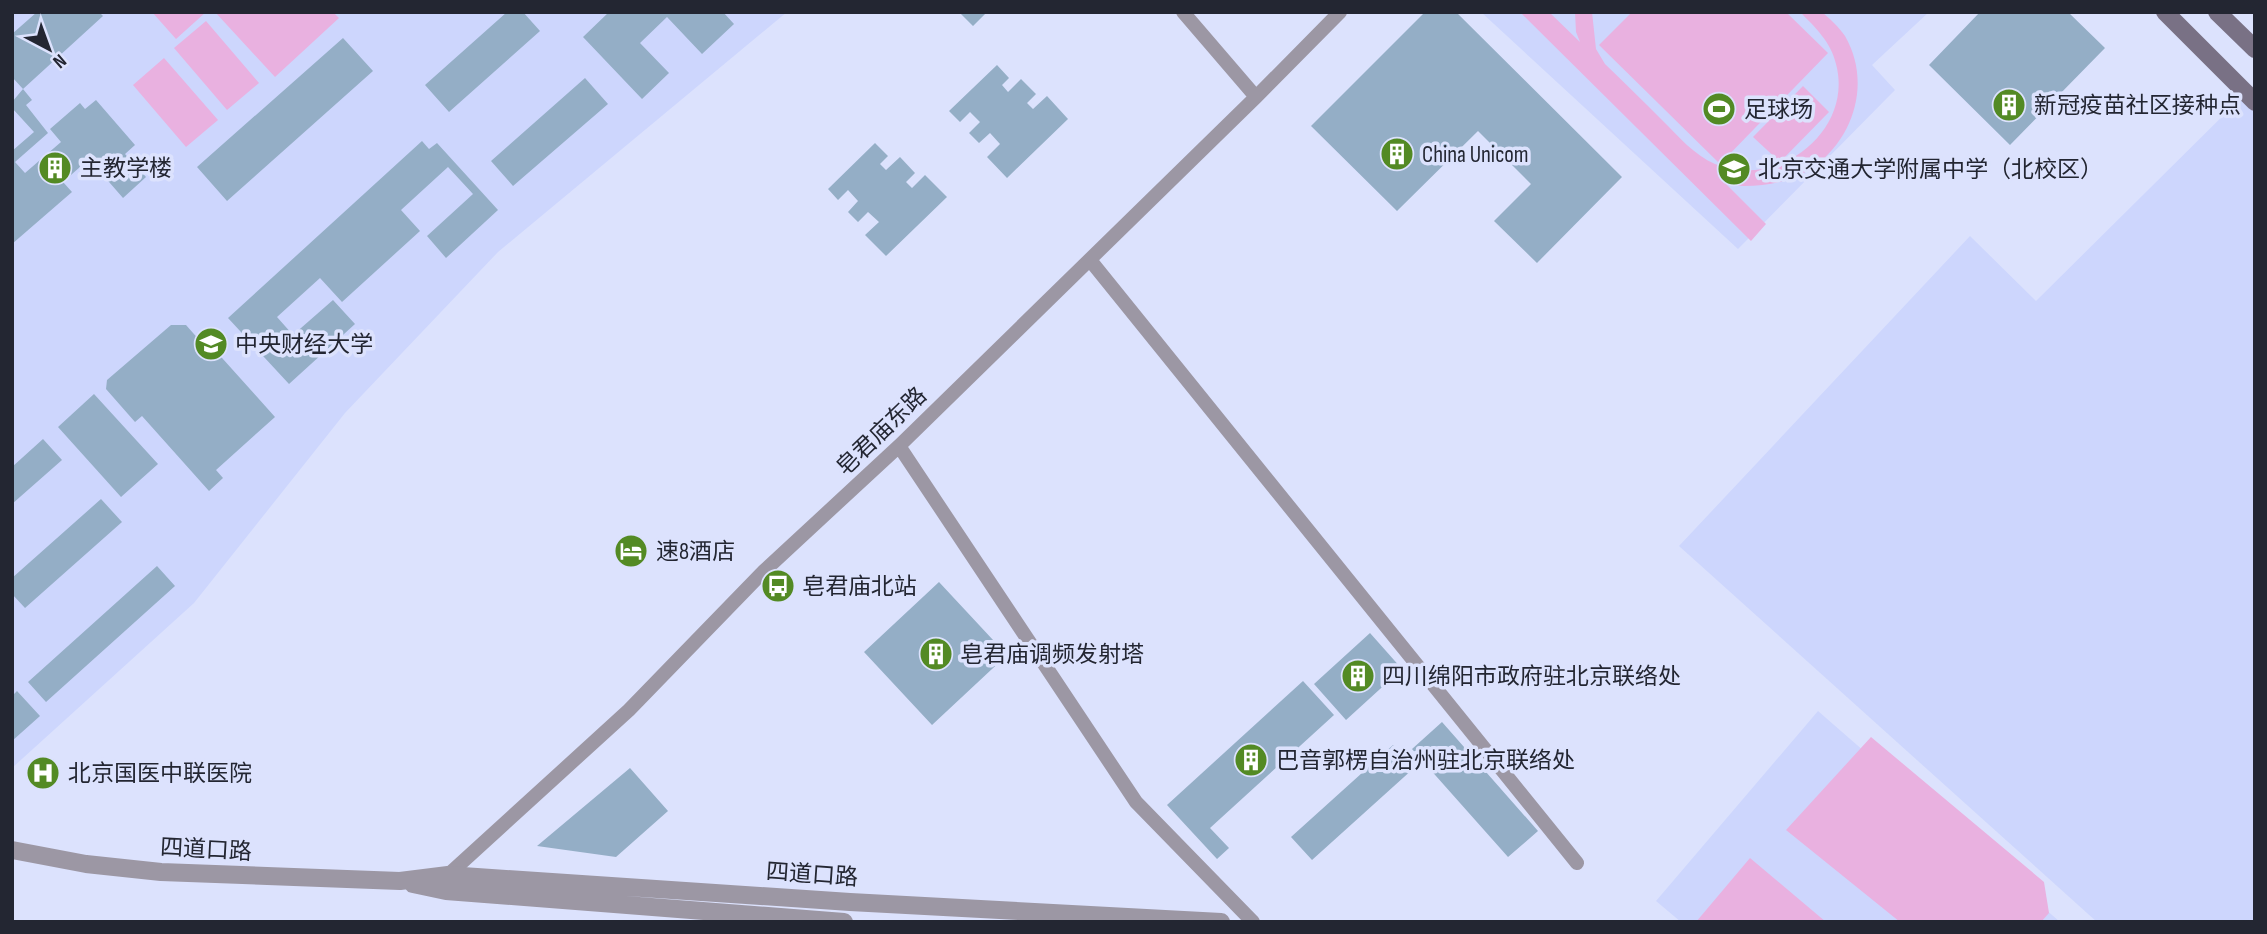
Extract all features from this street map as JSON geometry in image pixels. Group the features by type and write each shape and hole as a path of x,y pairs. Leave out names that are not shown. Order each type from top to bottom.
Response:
{"main road":[{"path":"2165,12 2255,102"},
{"path":"2217,12 2255,49"}],"street":[{"path":"1183,12 1256,97"},
{"name":"皂君庙东路","path":"448,875 629,710 764,571 899,446 1340,12"},
{"path":"1090,260 1577,863"},
{"path":"899,446 1136,802 1253,922"},
{"name":"四道口路","path":"12,850 86,864 161,872 400,881 448,875 1221,922"},
{"name":"四道口路","path":"400,881 446,891 743,918 844,922"},
{"path":"715,892 743,918"}],"shaded area":[{"name":"中央财经大学","path":"12,12 787,12 498,252 345,413 194,603 12,768"},
{"path":"152,12 206,12 176,39"},
{"path":"215,12 333,12 339,18 275,77"},
{"name":"北京交通大学附属中学（北校区）","path":"1481,12 1929,12 1872,65 1895,90 1738,249"},
{"path":"1520,12 1549,12 1580,42 1576,32 1575,12 1592,12 1596,49 1605,64 1687,145 1715,164 1739,170 1763,169 1786,161 1806,149 1822,132 1834,112 1839,89 1834,56 1817,29 1800,12 1822,12 1845,36 1857,71 1855,107 1840,139 1829,154 1815,166 1784,181 1749,186 1727,185 1766,224 1751,241"},
{"name":"足球场","path":"1632,12 1786,12 1828,53 1720,164 1599,45"},
{"path":"206,21 259,83 227,110 174,48"},
{"path":"164,58 218,120 186,147 133,85"},
{"path":"2255,84 2255,922 2097,922 1679,546 1970,236 2036,301"},
{"path":"1803,86 1829,112 1780,162 1753,137"},
{"path":"1818,711 2060,922 1681,922 1656,901"},
{"path":"1871,737 2044,882 2049,913 2041,922 1900,922 1786,830"},
{"path":"1750,858 1826,922 1696,922"}],"building":[{"path":"37,12 99,12 103,16 23,89 12,77 12,34"},
{"path":"507,12 523,12 540,31 449,112 425,85"},
{"path":"609,12 723,12 734,24 702,54 667,17 640,43 669,73 642,99 583,37"},
{"path":"959,12 987,12 973,26"},
{"name":"China Unicom","path":"1425,12 1456,12 1622,177 1537,263 1494,221 1531,184 1478,131 1397,211 1311,126"},
{"name":"新冠疫苗社区接种点","path":"1980,12 2068,12 2105,48 2010,145 1929,65"},
{"path":"343,38 373,71 227,201 197,167"},
{"path":"997,65 1009,78 1002,85 1008,92 1021,79 1036,94 1027,103 1033,109 1047,96 1068,119 1007,178 987,157 1000,144 990,133 979,143 969,133 980,122 970,112 960,122 949,111"},
{"path":"585,78 608,104 513,186 491,161"},
{"name":"主教学楼","path":"23,89 32,100 26,105 48,133 15,162 25,173 61,142 50,129 80,103 85,109 96,100 135,145 125,154 146,177 123,198 89,159 63,182 72,192 12,244 12,151 34,132 12,108 12,102"},
{"path":"422,141 429,149 437,143 498,210 446,258 427,236 473,194 448,167 401,210 420,231 342,302 320,278 277,317 293,335 333,300 355,324 289,384 228,318"},
{"path":"875,143 888,156 880,164 886,170 900,157 915,173 906,182 912,188 925,175 947,197 886,256 865,235 879,222 868,212 858,222 848,212 858,201 848,190 838,200 828,189"},
{"path":"171,325 186,325 201,342 205,339 275,417 216,470 223,478 209,491 142,416 135,422 106,389 107,380"},
{"path":"94,394 158,464 121,497 58,427"},
{"path":"43,439 62,460 12,504 12,467"},
{"path":"101,499 122,522 25,608 12,594 12,578"},
{"path":"157,566 175,586 46,702 28,682"},
{"name":"皂君庙调频发射塔","path":"939,582 1007,655 932,725 864,652"},
{"name":"四川绵阳市政府驻北京联络处","path":"1370,633 1402,669 1346,720 1314,684"},
{"name":"巴音郭楞自治州驻北京联络处","path":"1303,681 1334,715 1210,828 1229,848 1217,859 1167,805"},
{"path":"17,691 40,716 12,741 12,696"},
{"path":"1442,722 1538,831 1508,857 1412,749"},
{"path":"1393,745 1414,768 1312,860 1291,837"},
{"path":"630,768 668,811 616,857 537,846"}],"place":[{"name":"新冠疫苗社区接种点","path":"2009,105"},
{"name":"足球场","path":"1719,109"},
{"name":"China Unicom","path":"1397,154"},
{"name":"主教学楼","path":"55,168"},
{"name":"北京交通大学附属中学（北校区）","path":"1734,169"},
{"name":"中央财经大学","path":"211,344"},
{"name":"速8酒店","path":"631,551"},
{"name":"皂君庙北站","path":"778,586"},
{"name":"皂君庙调频发射塔","path":"936,654"},
{"name":"四川绵阳市政府驻北京联络处","path":"1358,676"},
{"name":"巴音郭楞自治州驻北京联络处","path":"1251,760"},
{"name":"北京国医中联医院","path":"43,773"}]}
